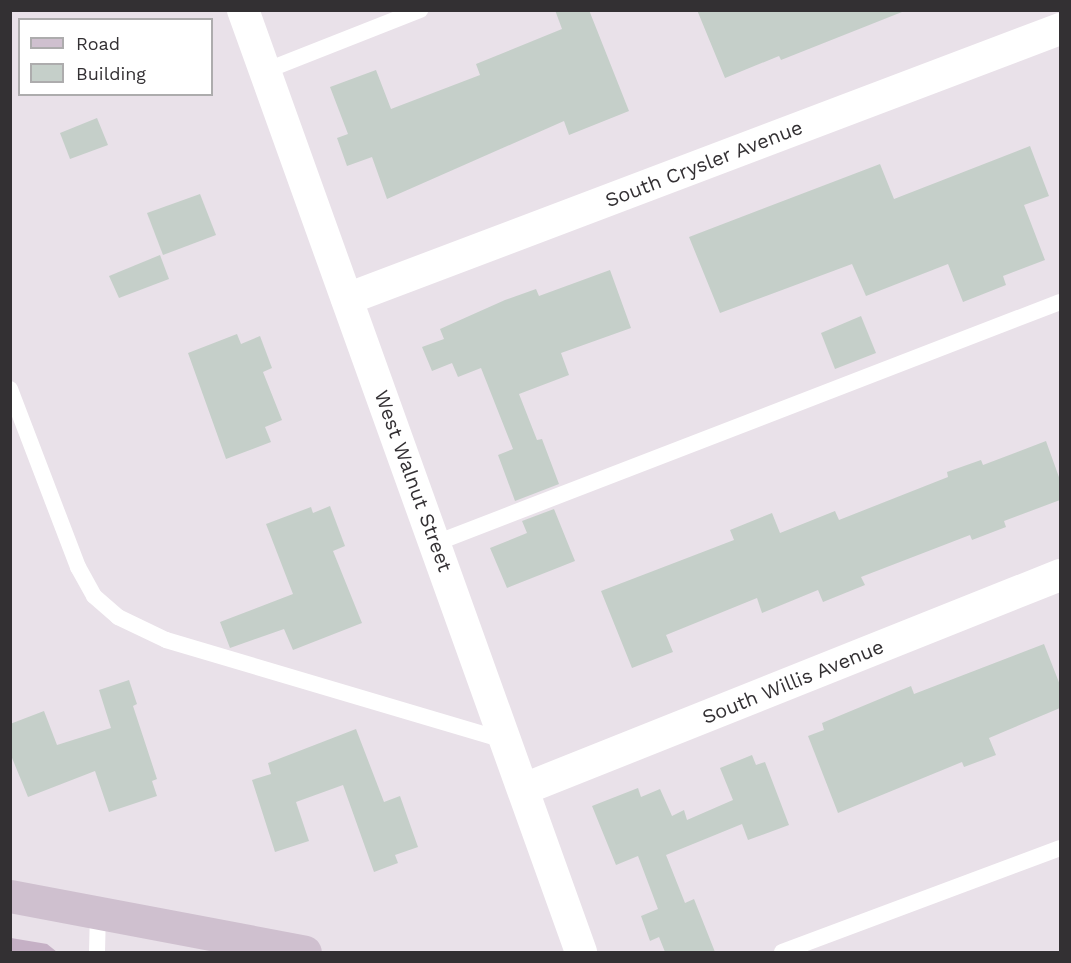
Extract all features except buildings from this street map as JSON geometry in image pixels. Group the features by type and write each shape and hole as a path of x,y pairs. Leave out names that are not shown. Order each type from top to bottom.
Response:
{"main road":[{"path":"10,896 98,910 305,952"}],"street":[{"name":"West Walnut Street","path":"243,10 581,952"},
{"name":"South Crysler Avenue","path":"347,298 1060,29"},
{"name":"South Willis Avenue","path":"524,789 1060,575"}],"lane":[{"path":"265,71 420,10"},
{"path":"436,543 1060,302"},
{"path":"10,389 78,567 94,596 117,617 166,640 507,741"},
{"path":"782,952 1060,848"},
{"path":"97,952 98,910"}],"shaded area":[{"path":"11,938 47,944 57,952 11,952"}]}
